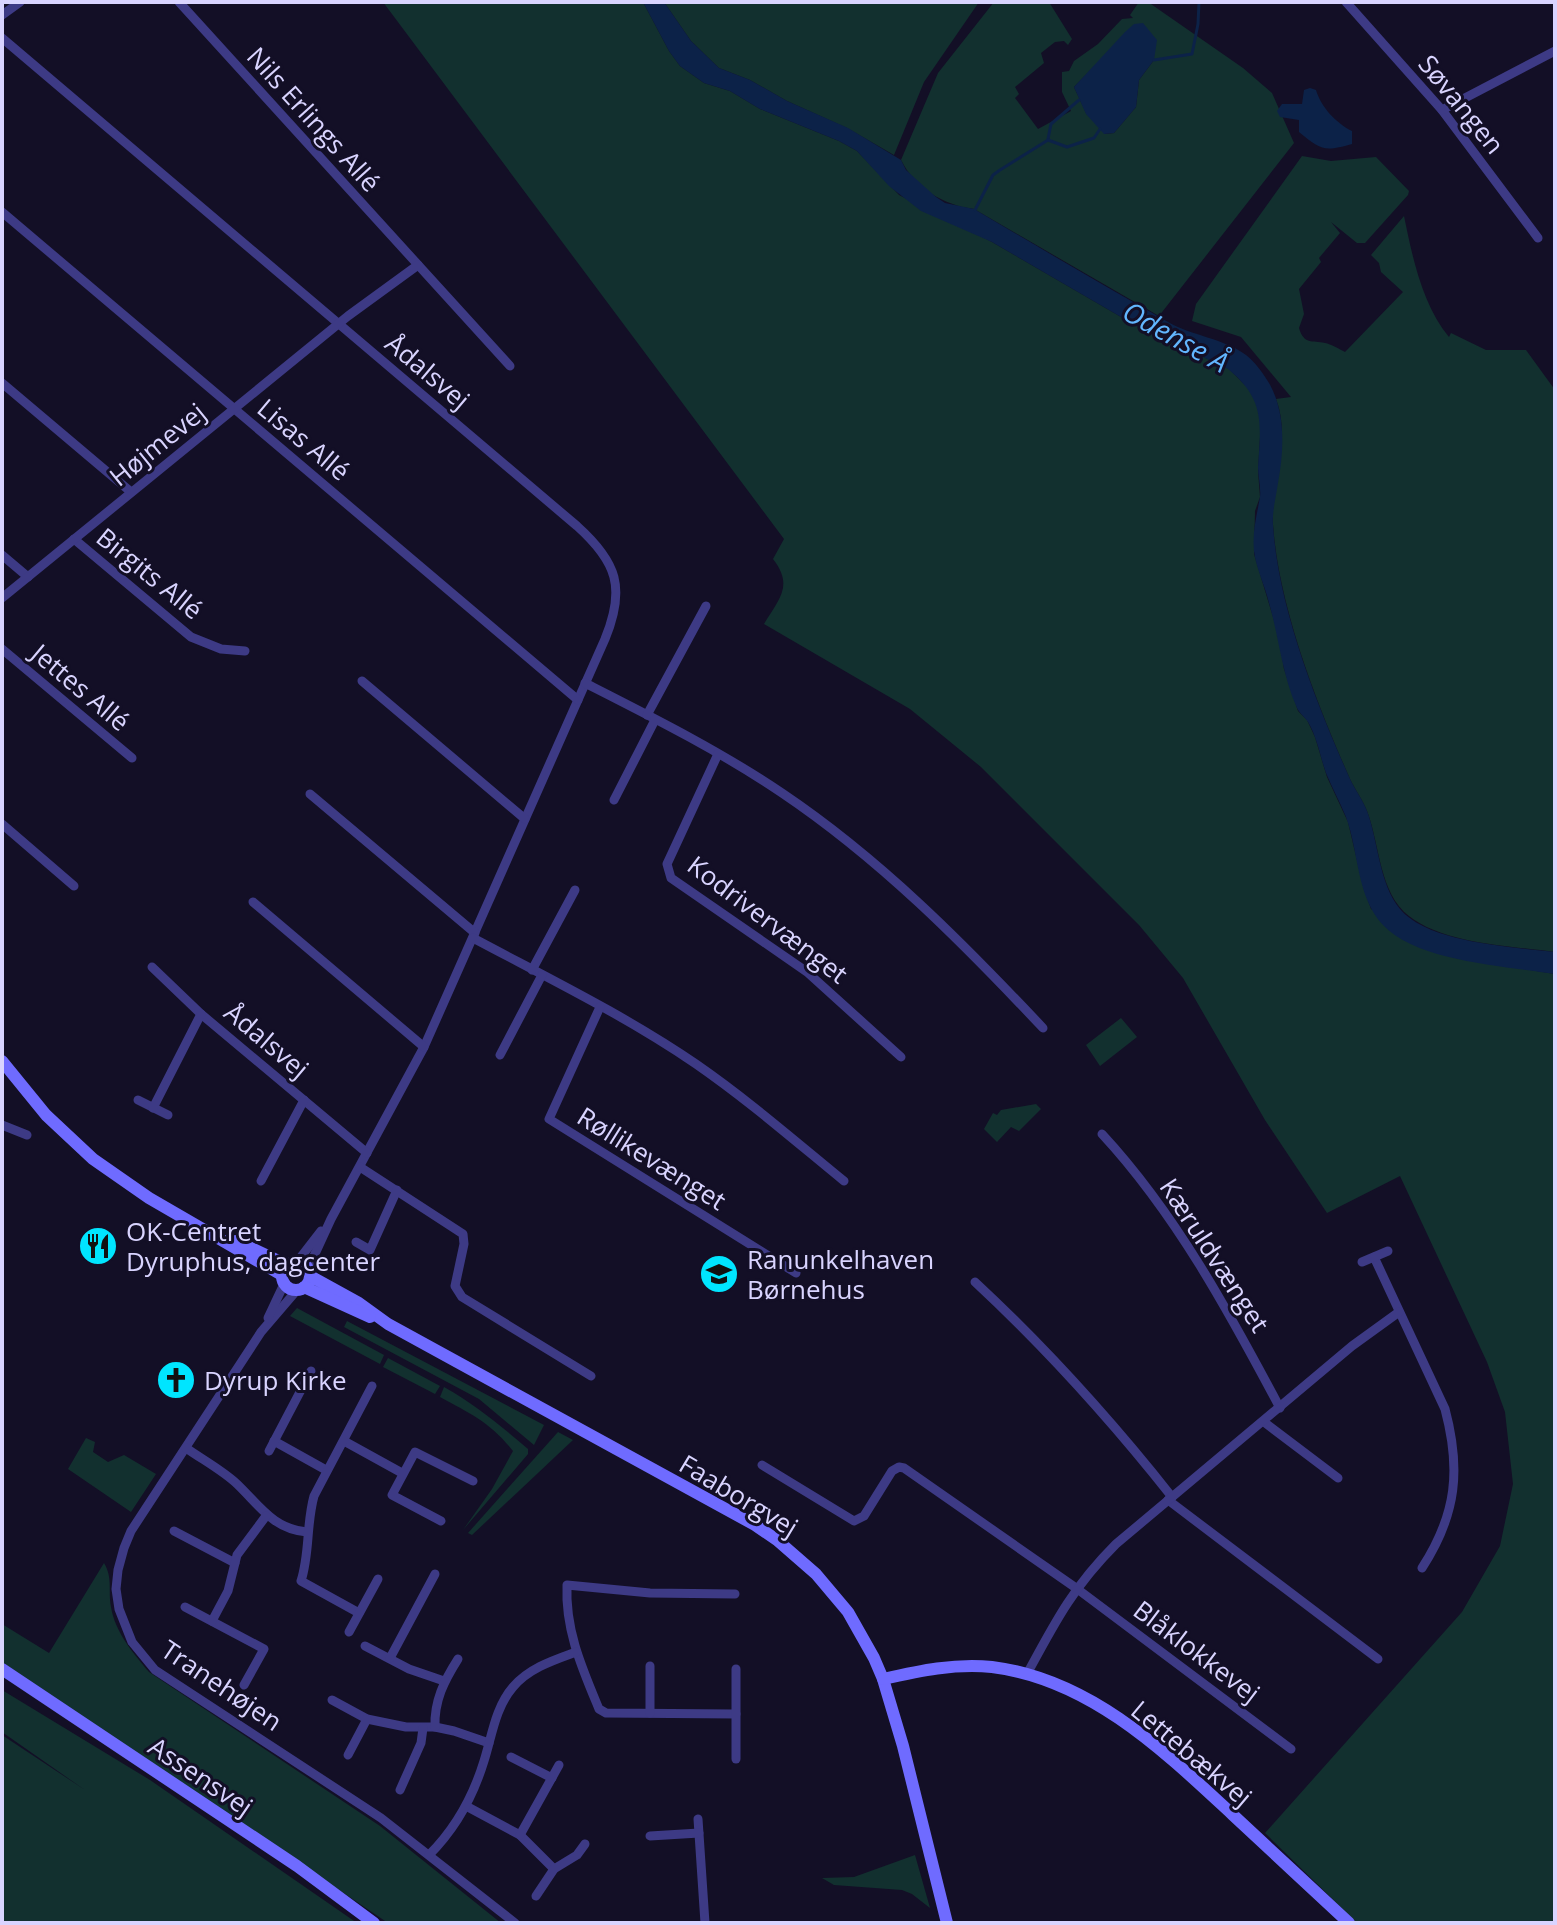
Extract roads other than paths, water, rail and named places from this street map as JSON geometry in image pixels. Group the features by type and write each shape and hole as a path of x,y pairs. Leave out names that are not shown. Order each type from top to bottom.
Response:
{"street":[{"path":"2,15 20,2"},
{"name":"Nils Erlings Allé","path":"179,2 510,366"},
{"name":"Søvangen","path":"1346,2 1442,110 1538,238"},
{"name":"Ådalsvej","path":"2,38 577,526 605,556 616,585 614,618 424,1047 331,1219 296,1276"},
{"path":"1442,110 1555,51"},
{"name":"Lisas Allé","path":"2,212 578,700"},
{"path":"338,324 418,265"},
{"name":"Højmevej","path":"2,598 338,324"},
{"path":"2,383 131,492"},
{"name":"Birgits Allé","path":"74,539 191,637 221,649 245,651"},
{"path":"2,555 28,577"},
{"path":"614,800 706,606"},
{"name":"Jettes Allé","path":"2,649 132,758"},
{"path":"362,681 525,819"},
{"path":"585,683 718,754 783,794 880,867 970,950 1043,1028"},
{"name":"Kodrivervænget","path":"718,754 667,864 671,878 807,972 901,1057"},
{"path":"310,794 474,936 701,1067 795,1138 844,1181"},
{"path":"2,824 74,886"},
{"path":"532,970 575,890"},
{"path":"253,902 424,1047"},
{"name":"Ådalsvej","path":"152,967 201,1014 367,1153"},
{"path":"500,1055 542,975"},
{"name":"Røllikevænget","path":"600,1007 549,1119 796,1273"},
{"name":"Ådalsvej","path":"153,1108 201,1014"},
{"name":"Faaborgvej","path":"2,1061 46,1115 93,1159 134,1189 203,1229 216,1232 296,1276 359,1303 388,1324 731,1511 777,1540 816,1574 848,1612 883,1679 947,1923"},
{"path":"138,1100 168,1115"},
{"name":"Ådalsvej","path":"261,1181 304,1100"},
{"path":"2,1125 27,1135"},
{"name":"Kæruldvænget","path":"1102,1134 1144,1184 1204,1272 1280,1408"},
{"path":"360,1167 463,1234 464,1244 455,1286 458,1293 591,1376"},
{"path":"356,1242 370,1250 397,1190"},
{"path":"1362,1262 1388,1251"},
{"path":"1374,1257 1445,1409 1454,1455 1455,1475 1450,1506 1440,1535 1422,1568"},
{"name":"Tranehøjen","path":"296,1276 131,1531 124,1548 116,1589 119,1609 132,1642 155,1670 329,1782 515,1923"},
{"path":"975,1282 1065,1369 1129,1442 1170,1499 1378,1659"},
{"path":"1027,1674 1063,1606 1116,1544 1352,1346 1399,1312"},
{"path":"311,1371 271,1446 326,1470"},
{"path":"359,1613 301,1581 307,1562 307,1532 314,1496 372,1386"},
{"path":"1264,1422 1338,1478"},
{"path":"344,1441 402,1473"},
{"path":"186,1448 237,1484 266,1516 292,1531 307,1532"},
{"path":"441,1521 392,1495 415,1452 473,1481"},
{"name":"Blåklokkevej","path":"762,1465 854,1521 864,1516 892,1471 904,1468 1076,1588 1291,1749"},
{"name":"Tranehøjen","path":"212,1621 228,1591 244,1543 266,1516"},
{"path":"174,1531 235,1563"},
{"path":"390,1658 435,1574"},
{"path":"349,1632 378,1579"},
{"path":"735,1594 650,1593 567,1585 566,1607 576,1652 599,1709 606,1713 736,1714"},
{"name":"Tranehøjen","path":"185,1607 264,1649 244,1685"},
{"path":"365,1646 409,1669 444,1681"},
{"path":"429,1855 444,1840 466,1806 496,1716 514,1686 540,1666 576,1652"},
{"path":"435,1727 434,1712 444,1681 458,1659"},
{"path":"650,1666 650,1713"},
{"name":"Lettebækvej","path":"883,1679 928,1668 991,1667 1027,1674 1080,1696 1122,1719 1154,1744 1349,1923"},
{"name":"Assensvej","path":"2,1669 297,1866 374,1923"},
{"path":"736,1669 736,1759"},
{"path":"332,1700 367,1719 393,1725 435,1727 489,1743"},
{"path":"348,1755 367,1719"},
{"path":"400,1790 421,1743 423,1728"},
{"path":"511,1757 552,1778"},
{"path":"520,1835 559,1765"},
{"path":"466,1806 520,1835 554,1869"},
{"path":"698,1819 705,1923"},
{"path":"650,1836 699,1833"},
{"path":"536,1896 554,1869 577,1855 585,1844"}],"water":[{"name":"Odense Å","path":"643,2 664,2 691,41 719,68 848,128 901,160 906,170 945,203 974,209 1168,322 1237,349 1252,360 1275,395 1281,419 1282,458 1273,525 1282,589 1301,655 1325,720 1367,811 1383,875 1393,899 1413,920 1450,936 1555,952 1555,974 1440,955 1398,937 1374,913 1363,887 1346,817 1326,773 1311,728 1292,695 1257,564 1254,537 1260,493 1260,425 1255,402 1240,380 1228,369 1128,321 992,242 921,211 889,186 857,151 839,141 760,109 730,91 704,83 680,66"},
{"path":"1143,23 1157,40 1154,60 1139,80 1136,107 1114,133 1104,134 1086,114 1074,87 1125,32 1134,24"},
{"path":"1304,90 1316,90 1330,114 1352,131 1352,144 1323,148 1299,132 1299,120 1280,117 1277,111 1282,104 1302,104"}],"waterway":[{"path":"1154,60 1192,54 1199,2"},
{"path":"1048,139 1051,124 1079,100"},
{"path":"975,210 993,175 1000,170 1048,140 1067,147 1094,138 1100,129"}],"place":[{"name":"OK-Centret Dyruphus, dagcenter","path":"98,1246"},
{"name":"Ranunkelhaven Børnehus","path":"719,1274"},
{"name":"Dyrup Kirke","path":"176,1380"}]}
